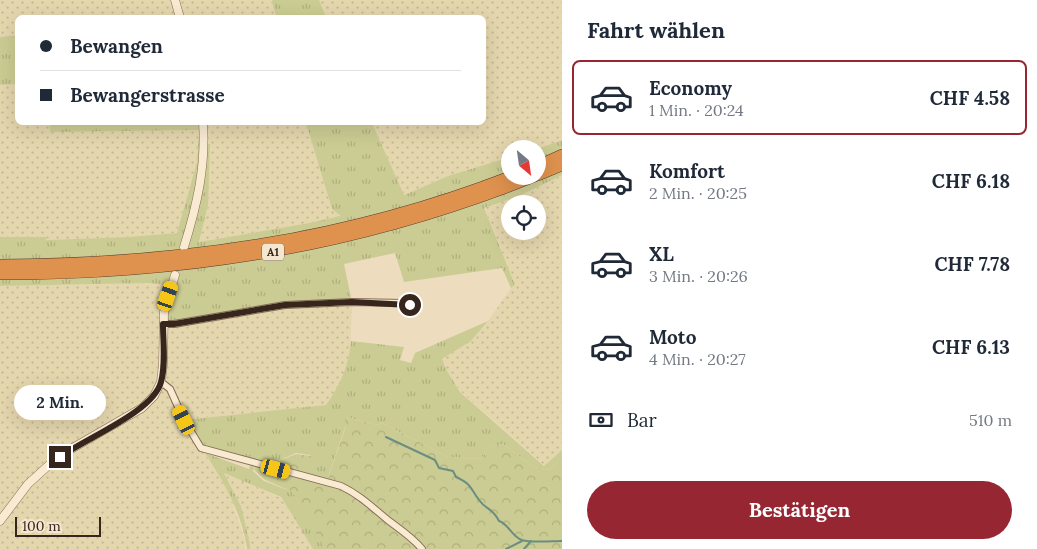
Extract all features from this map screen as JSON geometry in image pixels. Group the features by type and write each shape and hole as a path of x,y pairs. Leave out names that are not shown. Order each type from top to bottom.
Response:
{"highway":[{"path":"546,163 562,156"},
{"name":"A1","path":"546,172 562,165"},
{"name":"A1","path":"0,265 150,259 207,254 268,244 330,232 392,216 501,180"},
{"name":"A1","path":"0,274 82,272 159,267 236,258 361,233 420,217 513,185"}],"street":[{"path":"175,0 179,15"},
{"path":"184,247 197,204 203,174 203,125"},
{"path":"0,521 28,484 50,464 71,449 142,408 154,396 161,382 163,324 168,296 175,275"},
{"path":"163,324 174,324 285,305 352,302 405,303 414,309"},
{"path":"161,382 170,389 184,420 201,448 341,486 357,494 415,540 422,549"}],"shaded area":[{"path":"0,0 272,0 276,15 15,15 15,35 0,37"},
{"path":"319,0 562,0 562,140 546,146 546,140 501,140 501,160 448,176 403,195 373,125 486,125 486,15 325,15"},
{"path":"15,84 15,125 50,125 50,132 199,130 197,162 177,233 46,240 46,237 0,237 0,85"},
{"path":"203,125 307,125 332,209 342,216 199,242 208,205"},
{"path":"562,175 562,450 545,466 460,391 442,359 471,341 515,285 484,208 501,202 501,240 546,240 546,195 521,195 542,185 546,185 546,183"},
{"path":"150,283 285,305 352,302 350,353 345,371 335,393 326,405 185,420 226,488 245,541 245,549 0,549 0,286"},
{"path":"224,472 281,498 313,549 250,549 241,506"}],"green space":[{"path":"272,0 319,0 325,15 276,15"},
{"path":"15,35 15,84 0,85 0,37"},
{"path":"50,125 203,125 204,144 210,144 208,205 199,242 341,216 332,209 307,125 373,125 404,195 448,176 501,160 501,185 542,185 521,195 501,195 501,202 484,208 515,285 511,288 502,268 404,282 395,253 344,264 352,302 285,305 163,324 171,286 150,283 0,286 0,237 46,237 46,240 177,233 197,162 199,130 50,132"},
{"path":"562,140 562,175 546,183 546,146"},
{"path":"488,321 471,341 442,359 446,369 460,392 544,466 562,450 562,457 549,470 534,467 503,444 490,447 481,459 448,457 382,423 376,425 346,417 346,425 327,480 305,475 311,455 296,453 271,464 201,448 184,420 326,405 343,375 351,341 404,347 400,360 411,363 415,353"},
{"path":"346,417 376,425 382,423 448,457 481,459 490,447 503,444 534,467 549,470 562,457 562,549 325,549 293,492 265,480 254,470 255,466 269,470 271,464 296,454 312,456 305,477 327,481 346,426 344,424"},
{"path":"205,453 249,469 250,465 255,466 253,471 264,481 293,492 326,549 313,549 281,497 224,473 241,506 250,545 250,549 247,549 237,511"}],"waterway":[{"path":"386,437 435,460 439,468 453,471 456,477 468,484 482,503 518,538 531,541 562,541"},
{"path":"506,549 522,541"},
{"path":"524,549 531,541"}],"route":[{"path":"60,457 142,408 154,396 161,382 163,324 174,324 285,305 352,302 405,303 410,305"}]}
